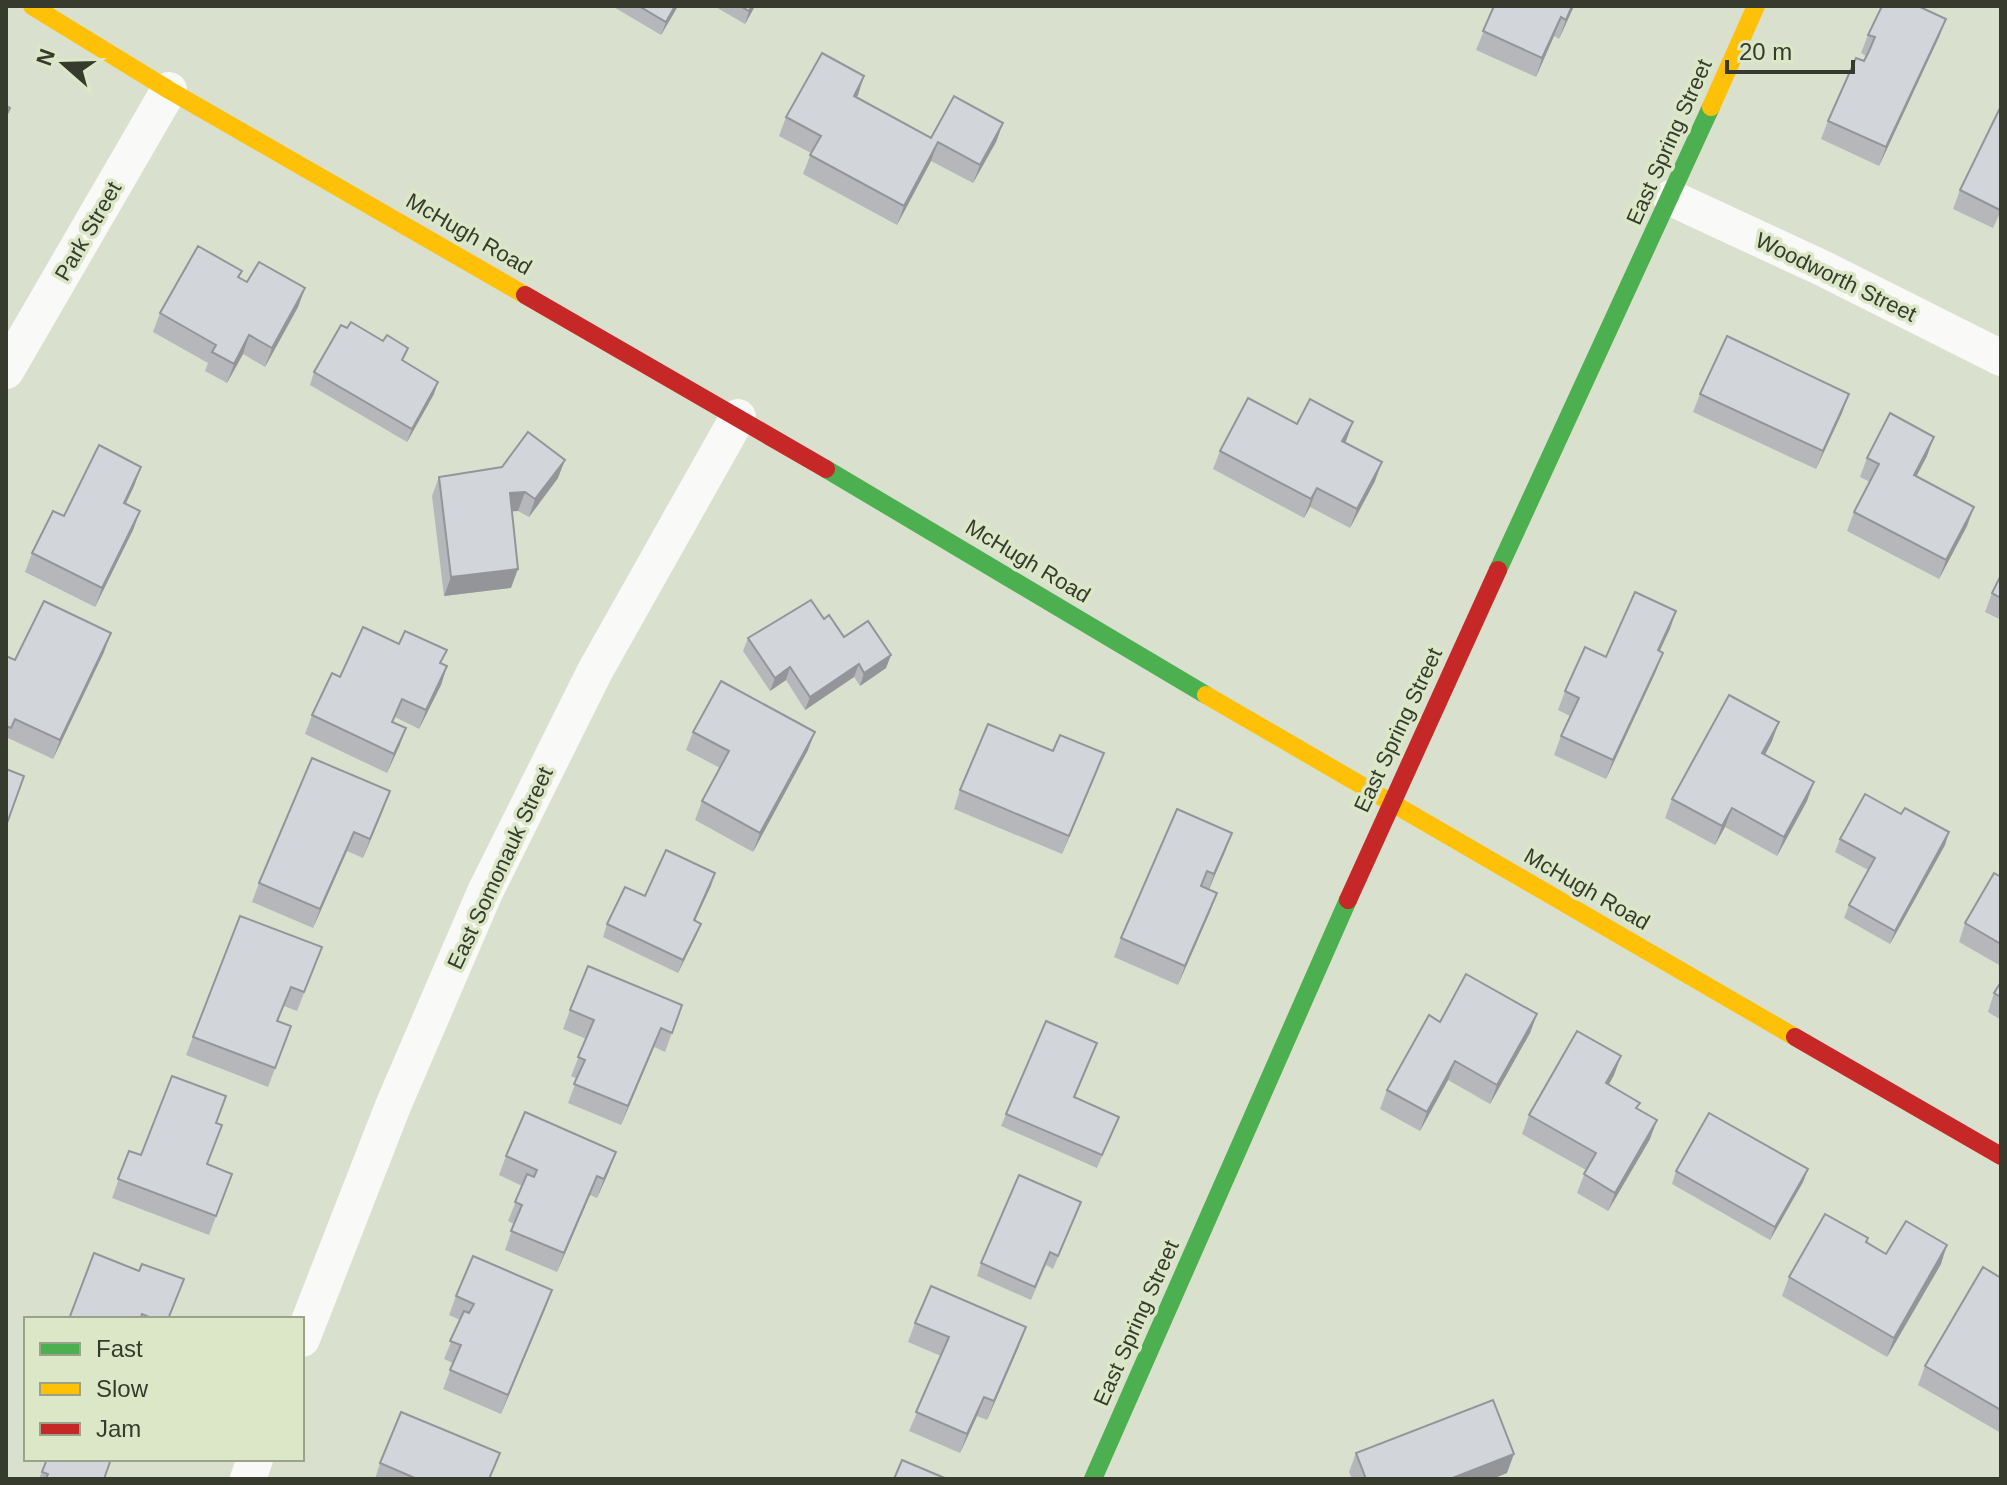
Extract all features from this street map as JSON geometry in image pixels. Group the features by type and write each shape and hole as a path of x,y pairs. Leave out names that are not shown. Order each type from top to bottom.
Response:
{"street":[{"name":"McHugh Road","path":"32,6 169,90 738,417 1390,804 2001,1156"},
{"name":"East Spring Street","path":"1093,1479 1390,804 1671,198 1756,6"},
{"name":"Park Street","path":"6,371 169,90"},
{"name":"Woodworth Street","path":"1671,198 1822,268 2001,358"},
{"name":"East Somonauk Street","path":"304,1334 389,1115 485,892 595,671 738,417"}],"building":[{"path":"639,6 675,6 666,22"},
{"path":"1494,6 1572,6 1566,20 1561,17 1542,58 1483,31"},
{"path":"1882,6 1918,6 1946,19 1886,147 1828,121 1856,58 1864,61 1869,51 1875,37 1868,35"},
{"path":"822,53 864,76 854,96 931,138 954,96 1003,123 980,165 938,142 904,206 810,155 821,136 786,117"},
{"path":"2001,106 2001,207 2000,210 1960,190"},
{"path":"198,246 242,271 238,277 247,282 259,262 305,288 272,348 249,335 234,364 212,352 216,345 160,313"},
{"path":"351,322 383,341 387,335 408,348 402,360 438,382 412,429 314,372 341,325 347,328"},
{"path":"1727,336 1849,394 1823,451 1700,394"},
{"path":"1248,398 1297,424 1310,399 1353,422 1342,441 1382,462 1357,509 1317,488 1311,499 1220,451"},
{"path":"1890,413 1934,437 1914,475 1974,507 1946,560 1854,512 1879,464 1867,458"},
{"path":"528,432 565,460 535,499 525,492 510,493 518,569 451,577 439,477 502,467"},
{"path":"99,445 141,467 124,503 140,511 102,588 32,553 53,511 64,516"},
{"path":"2001,575 2001,598 1992,593"},
{"path":"1635,592 1676,611 1658,650 1663,653 1613,760 1561,736 1579,698 1565,691 1585,647 1606,657"},
{"path":"811,600 824,619 829,615 844,637 868,621 891,655 864,673 859,664 810,697 790,667 775,678 748,638"},
{"path":"44,601 111,633 60,740 15,719 11,728 6,726 6,656 15,660"},
{"path":"363,627 399,644 405,631 447,650 440,663 447,666 426,710 402,699 392,722 406,728 394,754 312,715 332,673 340,677"},
{"path":"721,681 815,732 760,833 702,801 729,751 693,732"},
{"path":"1729,695 1779,722 1762,753 1814,782 1784,837 1732,808 1722,826 1672,799"},
{"path":"988,724 1053,751 1060,735 1104,753 1069,836 960,790"},
{"path":"312,758 390,791 370,839 354,832 320,909 259,883"},
{"path":"6,769 24,776 6,826"},
{"path":"1865,794 1901,814 1905,808 1949,832 1895,931 1849,905 1875,858 1840,839"},
{"path":"1177,809 1232,833 1214,874 1207,871 1201,886 1217,893 1185,966 1121,938"},
{"path":"666,850 715,873 694,920 701,924 683,960 607,924 625,887 645,896"},
{"path":"1994,873 2001,877 2001,944 1965,923"},
{"path":"240,916 322,947 304,992 291,987 277,1021 291,1026 275,1068 193,1037"},
{"path":"588,966 682,1005 672,1033 661,1028 628,1106 574,1084 585,1060 578,1057 594,1020 570,1010"},
{"path":"1466,974 1537,1014 1497,1085 1455,1061 1427,1112 1387,1090 1429,1015 1440,1022"},
{"path":"2001,982 2001,997 1994,993"},
{"path":"1046,1021 1097,1043 1074,1097 1119,1117 1102,1155 1006,1114"},
{"path":"1577,1031 1621,1056 1606,1083 1640,1103 1636,1108 1657,1120 1615,1193 1584,1174 1596,1153 1529,1115"},
{"path":"172,1076 226,1096 216,1123 222,1125 207,1164 232,1174 216,1216 118,1179 129,1151 141,1155"},
{"path":"525,1112 616,1152 604,1179 597,1176 564,1253 511,1231 522,1205 515,1202 527,1174 534,1177 537,1170 506,1156"},
{"path":"1709,1113 1808,1169 1775,1227 1676,1171"},
{"path":"1019,1175 1081,1202 1058,1256 1050,1252 1035,1287 981,1263"},
{"path":"1825,1214 1868,1238 1866,1242 1886,1254 1906,1221 1947,1245 1894,1338 1789,1277"},
{"path":"94,1253 139,1271 142,1264 184,1279 169,1317 142,1314 141,1317 70,1317"},
{"path":"473,1256 552,1290 508,1395 450,1370 461,1345 450,1341 464,1311 469,1313 474,1304 456,1296"},
{"path":"1983,1267 2001,1278 2001,1410 1925,1366"},
{"path":"931,1286 1026,1327 994,1401 984,1397 967,1434 916,1412 949,1337 915,1323"},
{"path":"1493,1400 1514,1454 1450,1479 1366,1479 1356,1453"},
{"path":"401,1412 500,1453 489,1479 417,1479 380,1463"},
{"path":"902,1460 947,1479 894,1479"},
{"path":"46,1461 110,1461 104,1479 46,1479 48,1474 42,1472"}],"traffic: fast":[{"path":"1498,570 1711,107"},
{"path":"826,469 1206,695"},
{"path":"1093,1479 1348,900"}],"traffic: slow":[{"path":"32,6 169,90 525,295"},
{"path":"1711,107 1756,6"},
{"path":"1206,695 1795,1037"}],"traffic: jam":[{"path":"525,295 826,469"},
{"path":"1348,900 1498,570"},
{"path":"1795,1037 2001,1156"}]}
